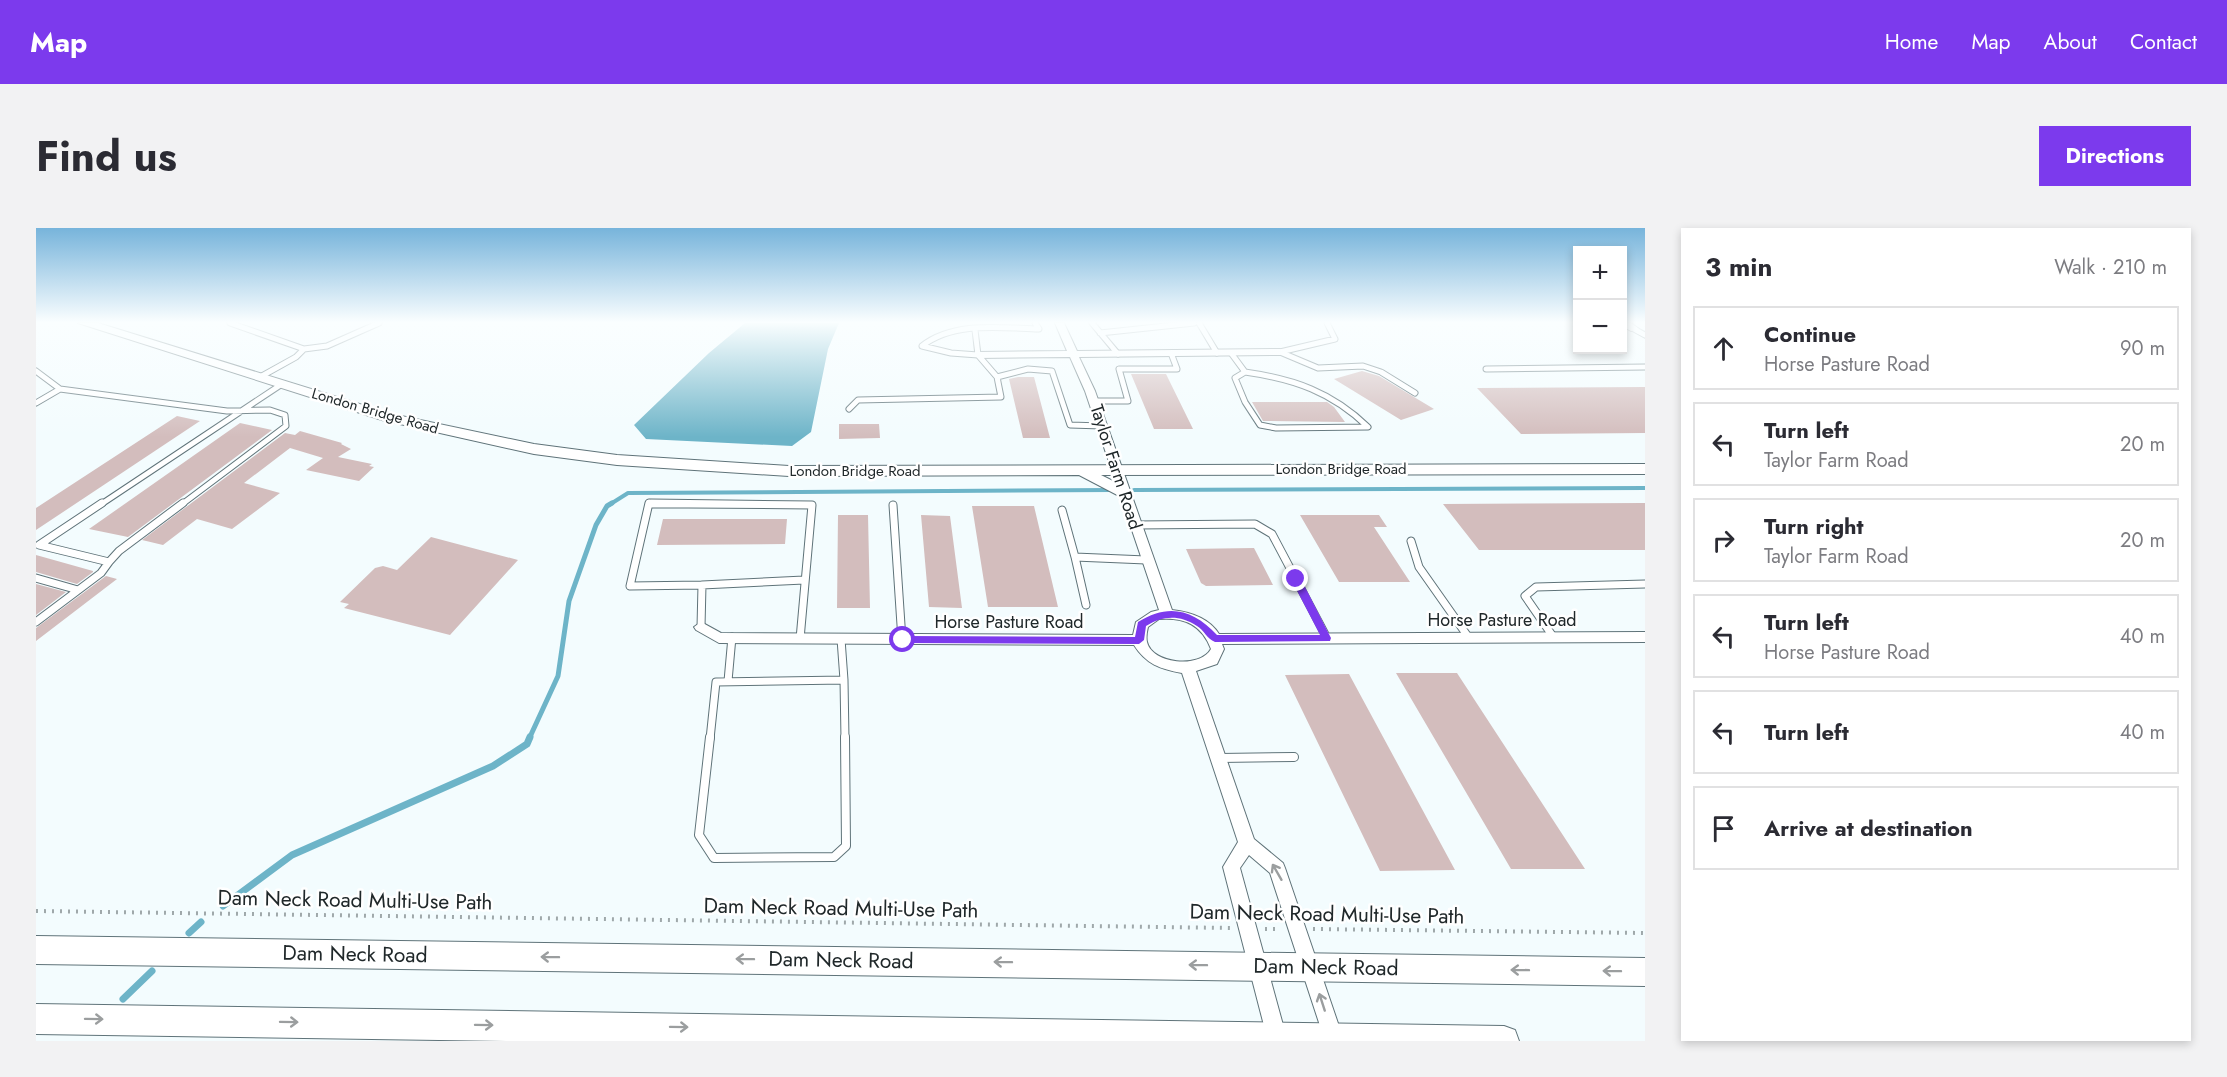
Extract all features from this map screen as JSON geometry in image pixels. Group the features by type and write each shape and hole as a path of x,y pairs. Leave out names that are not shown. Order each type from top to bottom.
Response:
{"main road":[{"name":"Dam Neck Road","path":"36,950 1645,972"},
{"path":"36,1018 1504,1041"}],"street":[{"name":"London Bridge Road","path":"208,361 444,431 534,449 617,460 707,468 789,471 1645,468"},
{"name":"Taylor Farm Road","path":"1078,361 1094,401 1134,525 1167,614"},
{"path":"1074,470 1105,482 1124,493"},
{"path":"1167,614 1179,615 1201,623 1215,639 1216,656 1200,667 1188,669 1163,663 1144,649 1139,640 1141,625 1156,615 1167,614"},
{"name":"Horse Pasture Road","path":"701,627 719,638 1139,640"},
{"name":"Horse Pasture Road","path":"1215,639 1645,638"},
{"path":"1188,669 1247,843 1277,868 1310,966 1322,1039"},
{"path":"1247,843 1231,867 1245,928 1276,1036"}],"lane":[{"path":"260,377 289,361"},
{"path":"849,409 858,400 1001,397 997,377 983,361"},
{"path":"1094,401 1128,401 1119,369 1177,369 1174,361"},
{"path":"1237,361 1245,372 1306,382 1355,413 1368,427 1276,428 1260,425 1245,402 1235,378 1245,372"},
{"path":"1301,361 1318,368 1363,366 1381,372 1415,393"},
{"path":"1486,369 1645,367"},
{"path":"997,377 1029,369 1052,371 1070,425 1102,426"},
{"path":"36,371 60,389 227,411 270,410 285,415 286,426 119,551 100,573 36,622"},
{"path":"109,562 39,545 282,384"},
{"path":"36,403 60,389"},
{"path":"800,639 812,505 649,503 630,586 804,580"},
{"path":"893,505 903,640"},
{"path":"1062,510 1086,605"},
{"path":"1134,525 1255,524 1265,527 1272,534 1327,638"},
{"path":"1410,540 1419,567 1469,638"},
{"path":"1075,557 1146,560"},
{"path":"36,578 78,590"},
{"path":"1554,638 1525,596 1536,586 1645,584"},
{"path":"701,627 702,585"},
{"path":"728,681 732,637"},
{"path":"841,639 844,680 846,846 834,857 714,858 699,835 716,682 844,680"},
{"path":"1220,758 1294,758"}],"path":[{"name":"Dam Neck Road Multi-Use Path","path":"36,911 1645,933"}],"water":[{"path":"701,361 826,361 811,432 792,446 646,439 634,425"}],"building":[{"path":"1362,371 1379,376 1434,409 1401,420 1334,379"},
{"path":"1131,374 1166,374 1193,429 1154,429"},
{"path":"1034,377 1050,438 1023,438 1009,379"},
{"path":"1645,387 1645,433 1521,434 1477,388"},
{"path":"1252,402 1327,402 1334,407 1345,422 1263,421"},
{"path":"177,416 200,421 36,530 36,508"},
{"path":"240,423 272,430 128,537 89,529"},
{"path":"839,424 879,424 880,438 839,439"},
{"path":"300,431 342,443 351,449 338,457 372,464 369,466 374,467 359,481 306,470 323,458 290,448 244,483 280,493 232,529 197,519 163,545 142,540 285,433 295,435"},
{"path":"1645,503 1645,550 1479,550 1443,504"},
{"path":"972,506 1034,506 1058,607 988,607"},
{"path":"838,515 868,515 870,608 837,608"},
{"path":"921,515 950,516 962,608 929,607"},
{"path":"1300,515 1379,515 1387,527 1374,527 1410,582 1339,582"},
{"path":"663,519 787,519 785,544 657,545"},
{"path":"431,537 518,560 450,635 344,608 349,604 340,602 375,568 383,566 397,570"},
{"path":"1254,548 1273,585 1206,586 1201,583 1186,549"},
{"path":"36,555 93,572 77,584 36,572"},
{"path":"106,576 117,579 36,641 36,628"},
{"path":"36,584 66,592 36,615"},
{"path":"1396,673 1457,673 1585,869 1511,869"},
{"path":"1349,674 1455,870 1380,871 1285,675"}],"waterway":[{"path":"1134,490 1645,488"},
{"path":"609,505 628,493 1113,490"},
{"path":"529,739 558,676 569,601 596,525 607,506 612,503"},
{"path":"223,906 292,855 493,766 527,744 530,737"},
{"path":"189,933 201,922"},
{"path":"123,999 152,971"}],"route":[{"path":"903,640 1139,640 1138,632 1147,619 1167,614 1179,615 1201,623 1215,639 1327,638 1296,579"}]}
